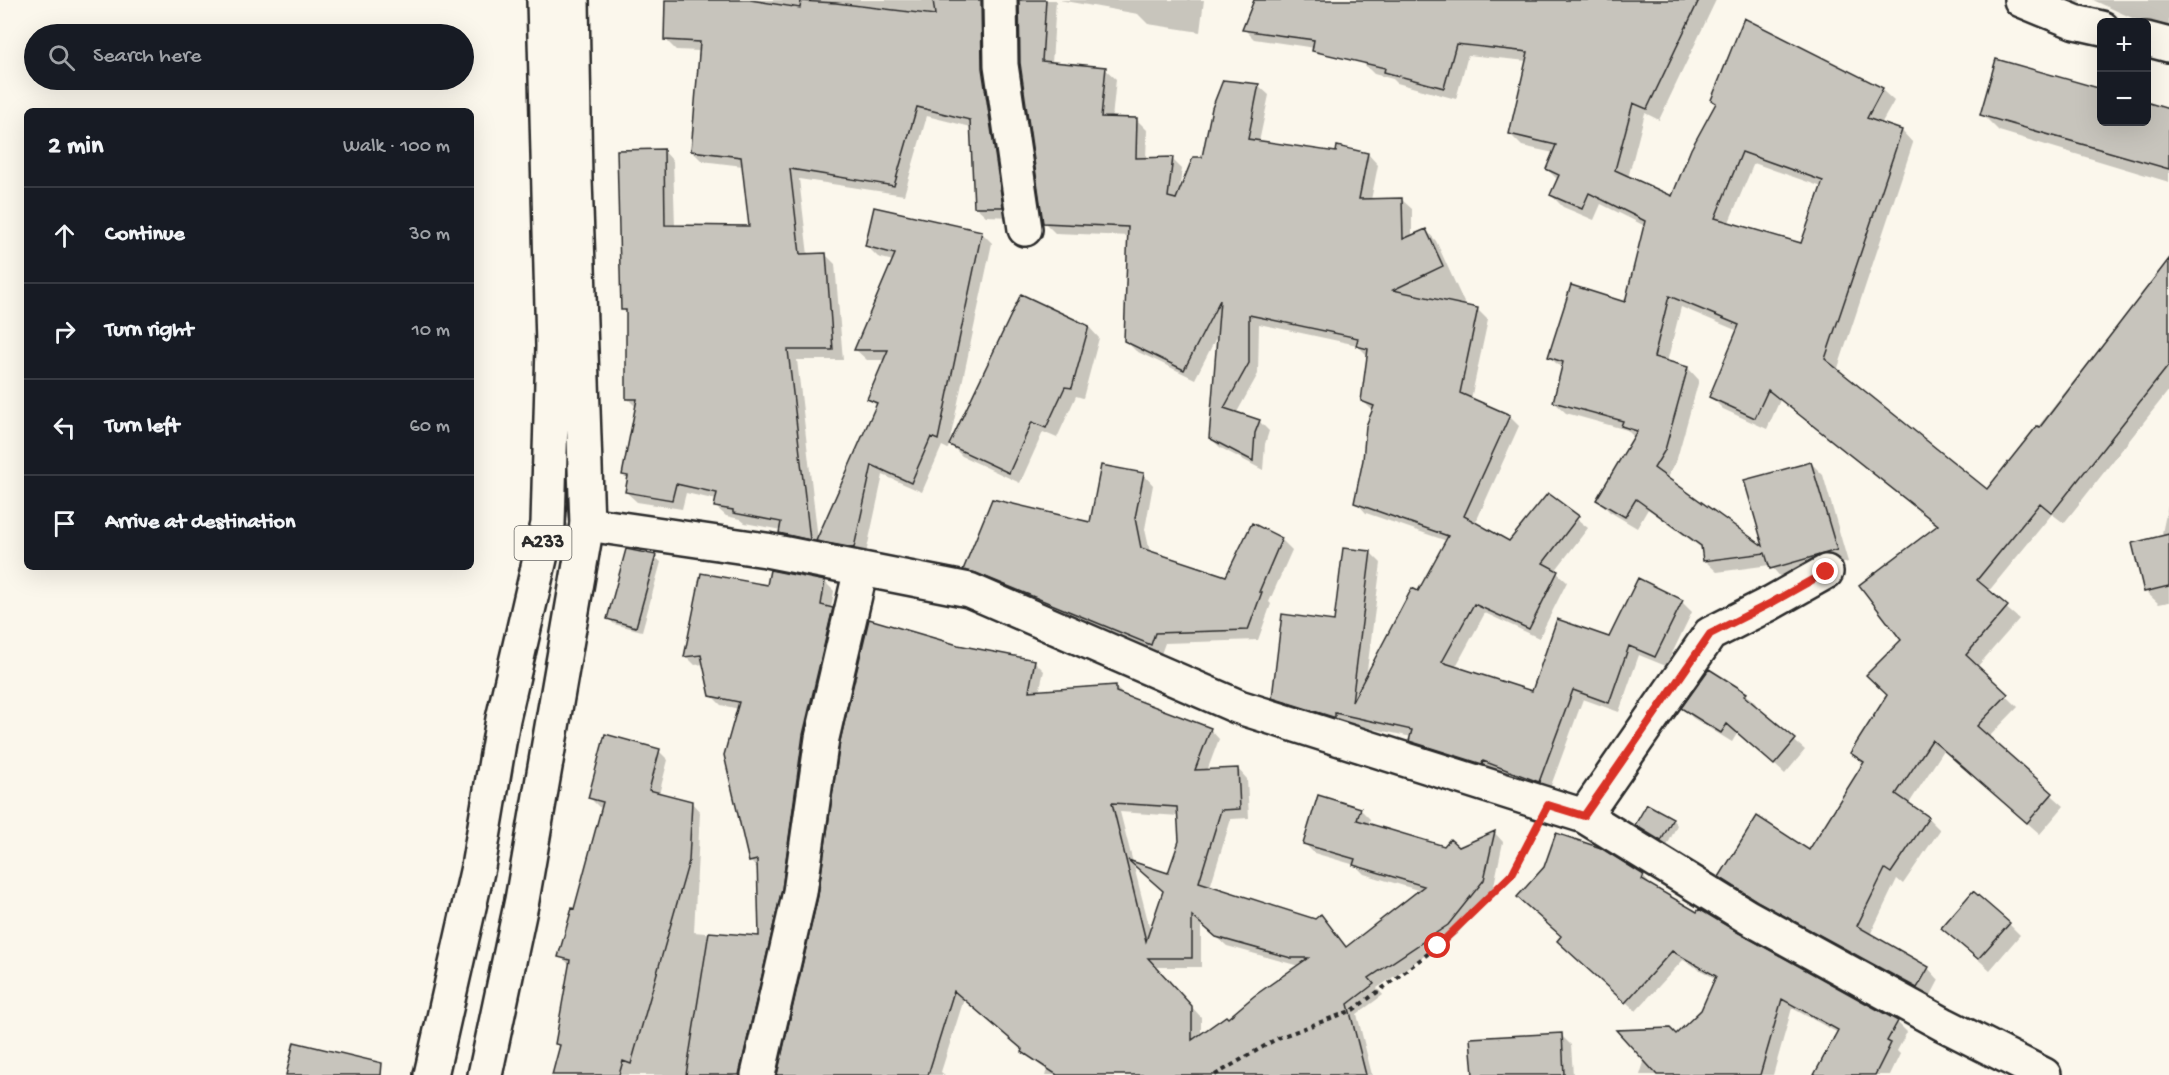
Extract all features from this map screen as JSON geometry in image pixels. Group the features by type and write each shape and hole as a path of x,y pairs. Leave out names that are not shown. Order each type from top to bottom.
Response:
{"main road":[{"name":"A233","path":"431,1075 478,867 503,719 548,524 553,346 544,0"},
{"name":"A233","path":"485,1075 522,900 586,524 575,180 572,0"},
{"path":"1000,0 1001,65 1026,229"},
{"path":"2021,0 2075,22 2097,27"},
{"path":"2151,40 2169,45"},
{"path":"586,524 766,550 969,590 1239,707 1584,816 1748,917 1943,1024 2044,1075"},
{"path":"758,1075 800,892 822,738 861,569"},
{"path":"1584,816 1710,634 1826,572"}],"path":[{"path":"1215,1075 1278,1038 1353,1010 1438,946 1512,874 1548,805"}],"building":[{"path":"665,0 750,0 800,8 801,1 935,15 933,0 981,0 982,68 1003,207 974,207 970,120 917,107 894,186 790,169 800,254 826,253 833,350 788,350 810,540 779,533 781,522 714,507 717,493 676,484 672,500 625,492 628,476 622,475 637,399 626,399 626,310 621,310 617,150 664,149 665,225 749,226 741,157 691,151 700,42 664,40"},
{"path":"1019,0 1046,0 1042,61 1106,67 1101,117 1137,118 1136,158 1173,157 1168,197 1176,199 1193,157 1202,157 1212,108 1223,80 1259,84 1248,139 1336,152 1337,146 1368,153 1359,199 1402,198 1403,239 1426,229 1443,266 1393,290 1478,308 1460,393 1510,415 1464,516 1509,541 1548,493 1579,516 1543,563 1558,571 1529,629 1474,604 1442,662 1532,691 1557,619 1609,637 1638,578 1683,600 1655,657 1629,646 1609,703 1573,690 1539,782 1483,761 1482,764 1409,741 1412,730 1335,713 1333,717 1272,698 1282,614 1334,621 1343,548 1371,551 1352,702 1412,588 1418,591 1448,536 1354,503 1363,460 1366,426 1374,406 1361,401 1368,349 1356,346 1358,338 1249,315 1249,363 1224,408 1260,420 1255,433 1253,461 1209,438 1220,300 1184,370 1124,341 1128,227 1043,223 1020,63"},
{"path":"1254,0 1699,0 1647,109 1633,103 1615,170 1672,196 1691,149 1716,103 1711,100 1744,18 1883,88 1867,118 1902,130 1825,359 1987,489 2037,426 2040,427 2169,259 2169,365 2052,513 2040,503 1977,580 2008,606 1966,655 2008,694 1977,726 2053,793 2027,823 1932,740 1896,794 1929,817 1891,873 1885,869 1857,926 1929,967 1917,988 1757,901 1719,877 1757,816 1809,850 1864,762 1850,753 1887,695 1866,675 1901,640 1859,585 1938,525 1768,390 1755,418 1709,397 1739,325 1669,296 1654,357 1688,367 1665,450 1654,468 1763,546 1744,480 1811,462 1837,550 1770,569 1765,553 1703,561 1701,546 1636,499 1625,517 1596,500 1637,431 1621,426 1623,421 1553,402 1563,362 1548,357 1571,285 1625,302 1645,221 1589,193 1582,209 1550,195 1559,175 1546,169 1556,145 1509,134 1528,52 1456,44 1444,88 1384,72 1385,68 1312,51 1314,40 1242,30","holes":["1742,152 1823,181 1801,243 1715,218"]},
{"path":"1996,59 2097,88 2097,126 2151,126 2151,104 2169,109 2169,169 1980,115"},
{"path":"874,207 982,231 938,440 931,437 911,483 872,465 854,548 816,541 877,403 867,399 888,350 854,350 895,254 865,246"},
{"path":"1021,294 1089,326 1072,388 1065,387 1046,428 1032,422 1009,473 949,445"},
{"path":"1101,465 1144,473 1135,518 1141,548 1226,576 1252,523 1282,538 1259,592 1262,592 1248,630 1155,633 1151,645 976,573 963,570 992,499 1090,522"},
{"path":"2169,534 2169,586 2144,592 2132,543"},
{"path":"626,549 656,555 636,627 607,619"},
{"path":"770,570 825,581 821,605 833,608 803,735 782,889 739,1075 686,1075 709,932 759,936 757,860 749,862 724,755 739,702 710,696 701,655 684,657 701,573 767,585"},
{"path":"869,619 958,645 1035,660 1029,691 1116,685 1116,692 1211,728 1195,770 1238,768 1240,809 1221,810 1199,882 1315,919 1321,914 1346,947 1424,886 1353,865 1355,859 1303,844 1318,795 1361,808 1357,820 1444,846 1450,839 1459,847 1495,831 1484,880 1448,925 1369,978 1374,984 1348,1004 1366,1075 1057,1075 1022,1052 1023,1050 954,991 928,1075 777,1075 818,896 840,741","holes":["1112,803 1177,807 1179,841 1168,873 1128,860 1163,891 1146,941","1192,916 1216,937 1291,958 1308,958 1254,996 1228,1018 1226,1016 1192,1040 1192,1006 1148,958 1192,958"]},
{"path":"1709,669 1747,693 1744,696 1796,739 1774,765 1727,724 1721,733 1681,708"},
{"path":"605,734 660,749 649,790 692,801 689,861 631,1064 623,1061 619,1075 552,1075 560,1045 555,1044 570,960 558,957 572,908 574,909 603,802 588,798"},
{"path":"1647,804 1673,818 1661,841 1635,825"},
{"path":"1556,833 1601,848 1644,875 1642,880 1697,912 1699,909 1898,1021 1887,1041 1891,1043 1875,1075 1814,1075 1838,1030 1782,999 1760,1075 1657,1075 1616,1030 1670,1028 1676,1034 1701,1010 1716,976 1672,951 1625,1003 1557,941 1561,936 1517,897 1544,867"},
{"path":"1973,891 2010,923 1978,959 1941,928"},
{"path":"1562,1033 1564,1075 1473,1075 1470,1038"},
{"path":"294,1042 382,1063 381,1075 286,1075"}],"route":[{"path":"1438,946 1512,874 1548,805 1584,816 1710,634 1826,572"}]}
